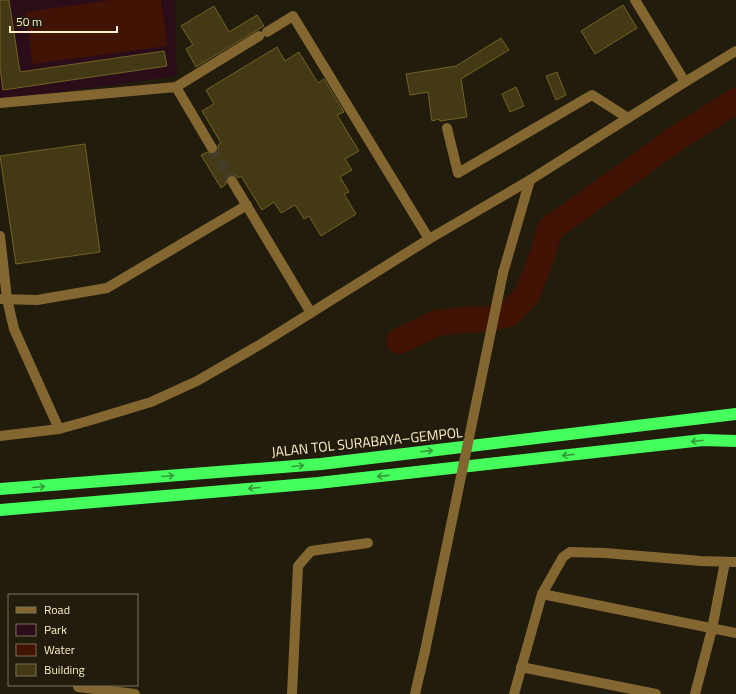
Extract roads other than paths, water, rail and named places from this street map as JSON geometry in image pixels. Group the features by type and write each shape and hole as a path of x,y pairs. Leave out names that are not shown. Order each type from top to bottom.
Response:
{"highway":[{"name":"JALAN TOL SURABAYA–GEMPOL","path":"0,489 322,464 736,414"},
{"path":"0,510 318,483 703,440 736,441"}],"lane":[{"path":"635,0 685,82"},
{"path":"0,103 176,87 293,16 429,239"},
{"path":"0,436 59,429 88,421 151,402 198,381 429,239 530,180 736,51"},
{"path":"176,87 212,148"},
{"path":"446,128 458,173 592,95 628,118"},
{"path":"416,694 503,273 530,180"},
{"path":"232,181 311,312"},
{"path":"4,299 38,300 107,288 247,205"},
{"path":"0,236 4,299 14,329 59,429"},
{"path":"292,694 298,566 311,551 368,543"},
{"path":"514,694 542,594 563,558 570,552 736,562"},
{"path":"695,694 712,629 725,562"},
{"path":"542,594 736,634"},
{"path":"521,666 656,694"},
{"path":"78,687 135,694"}],"water":[{"path":"112,0 161,0 167,46 33,64 25,12"}],"waterway":[{"path":"399,341 437,323 487,319 509,314 527,295 541,259 550,229 677,138 736,101"}],"tunnel":[{"path":"212,148 232,181"}]}
